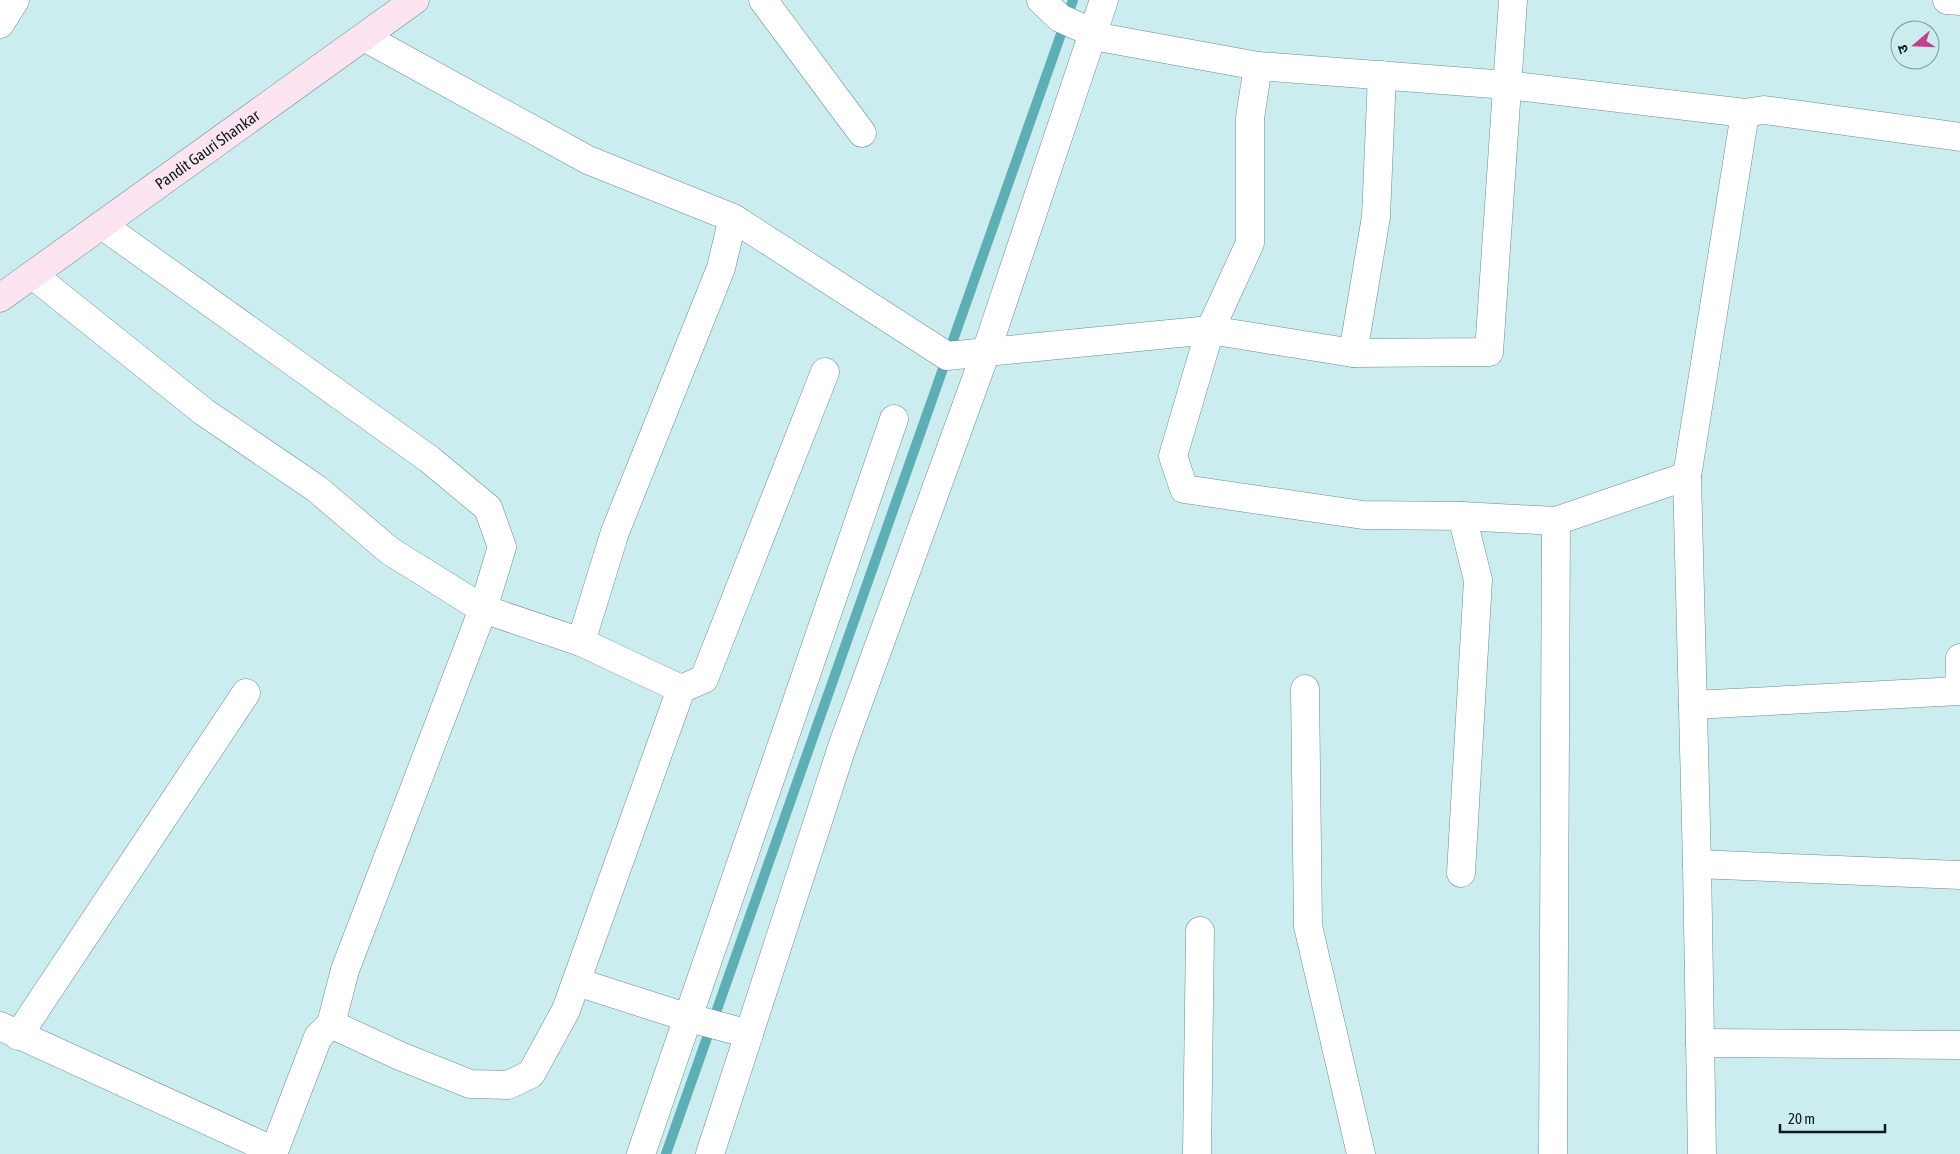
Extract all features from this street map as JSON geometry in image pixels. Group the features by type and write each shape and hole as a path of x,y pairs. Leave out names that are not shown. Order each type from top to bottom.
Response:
{"street":[{"path":"0,24 15,0"},
{"name":"Pandit Gauri Shankar","path":"0,298 415,0"},
{"path":"763,0 862,133"},
{"path":"1041,0 1060,18 1104,38 1258,66 1507,85 1745,113 1764,110 1960,137"},
{"path":"710,1154 842,747 986,352 1104,0"},
{"path":"364,37 588,160 733,218 947,356 1210,330 1353,353 1489,352 1513,0"},
{"path":"1947,0 1960,1"},
{"path":"1258,66 1250,118 1250,243 1210,330 1173,456 1184,489 1363,515 1462,516 1556,521 1687,476"},
{"path":"1353,353 1376,217 1382,75"},
{"path":"1702,1154 1687,476 1745,113"},
{"path":"581,642 615,532 721,268 733,218"},
{"path":"102,225 428,459 488,508 502,547 482,609 345,970 331,1024 318,1037 273,1152 9,1031 246,693"},
{"path":"33,275 204,412 317,489 390,551 482,609 581,642 681,689"},
{"path":"331,1024 400,1056 470,1084 508,1086 531,1074 566,1010 681,689 704,679 825,372"},
{"path":"641,1154 686,1017 894,420"},
{"path":"1461,873 1478,580 1462,516"},
{"path":"1553,1154 1556,521"},
{"path":"1692,705 1958,691 1960,658"},
{"path":"1305,689 1308,926 1361,1154"},
{"path":"1697,864 1960,876"},
{"path":"1197,1154 1200,931"},
{"path":"576,982 686,1017 749,1034"},
{"path":"1700,1043 1960,1045"}],"waterway":[{"path":"666,1154 1073,0"}]}
